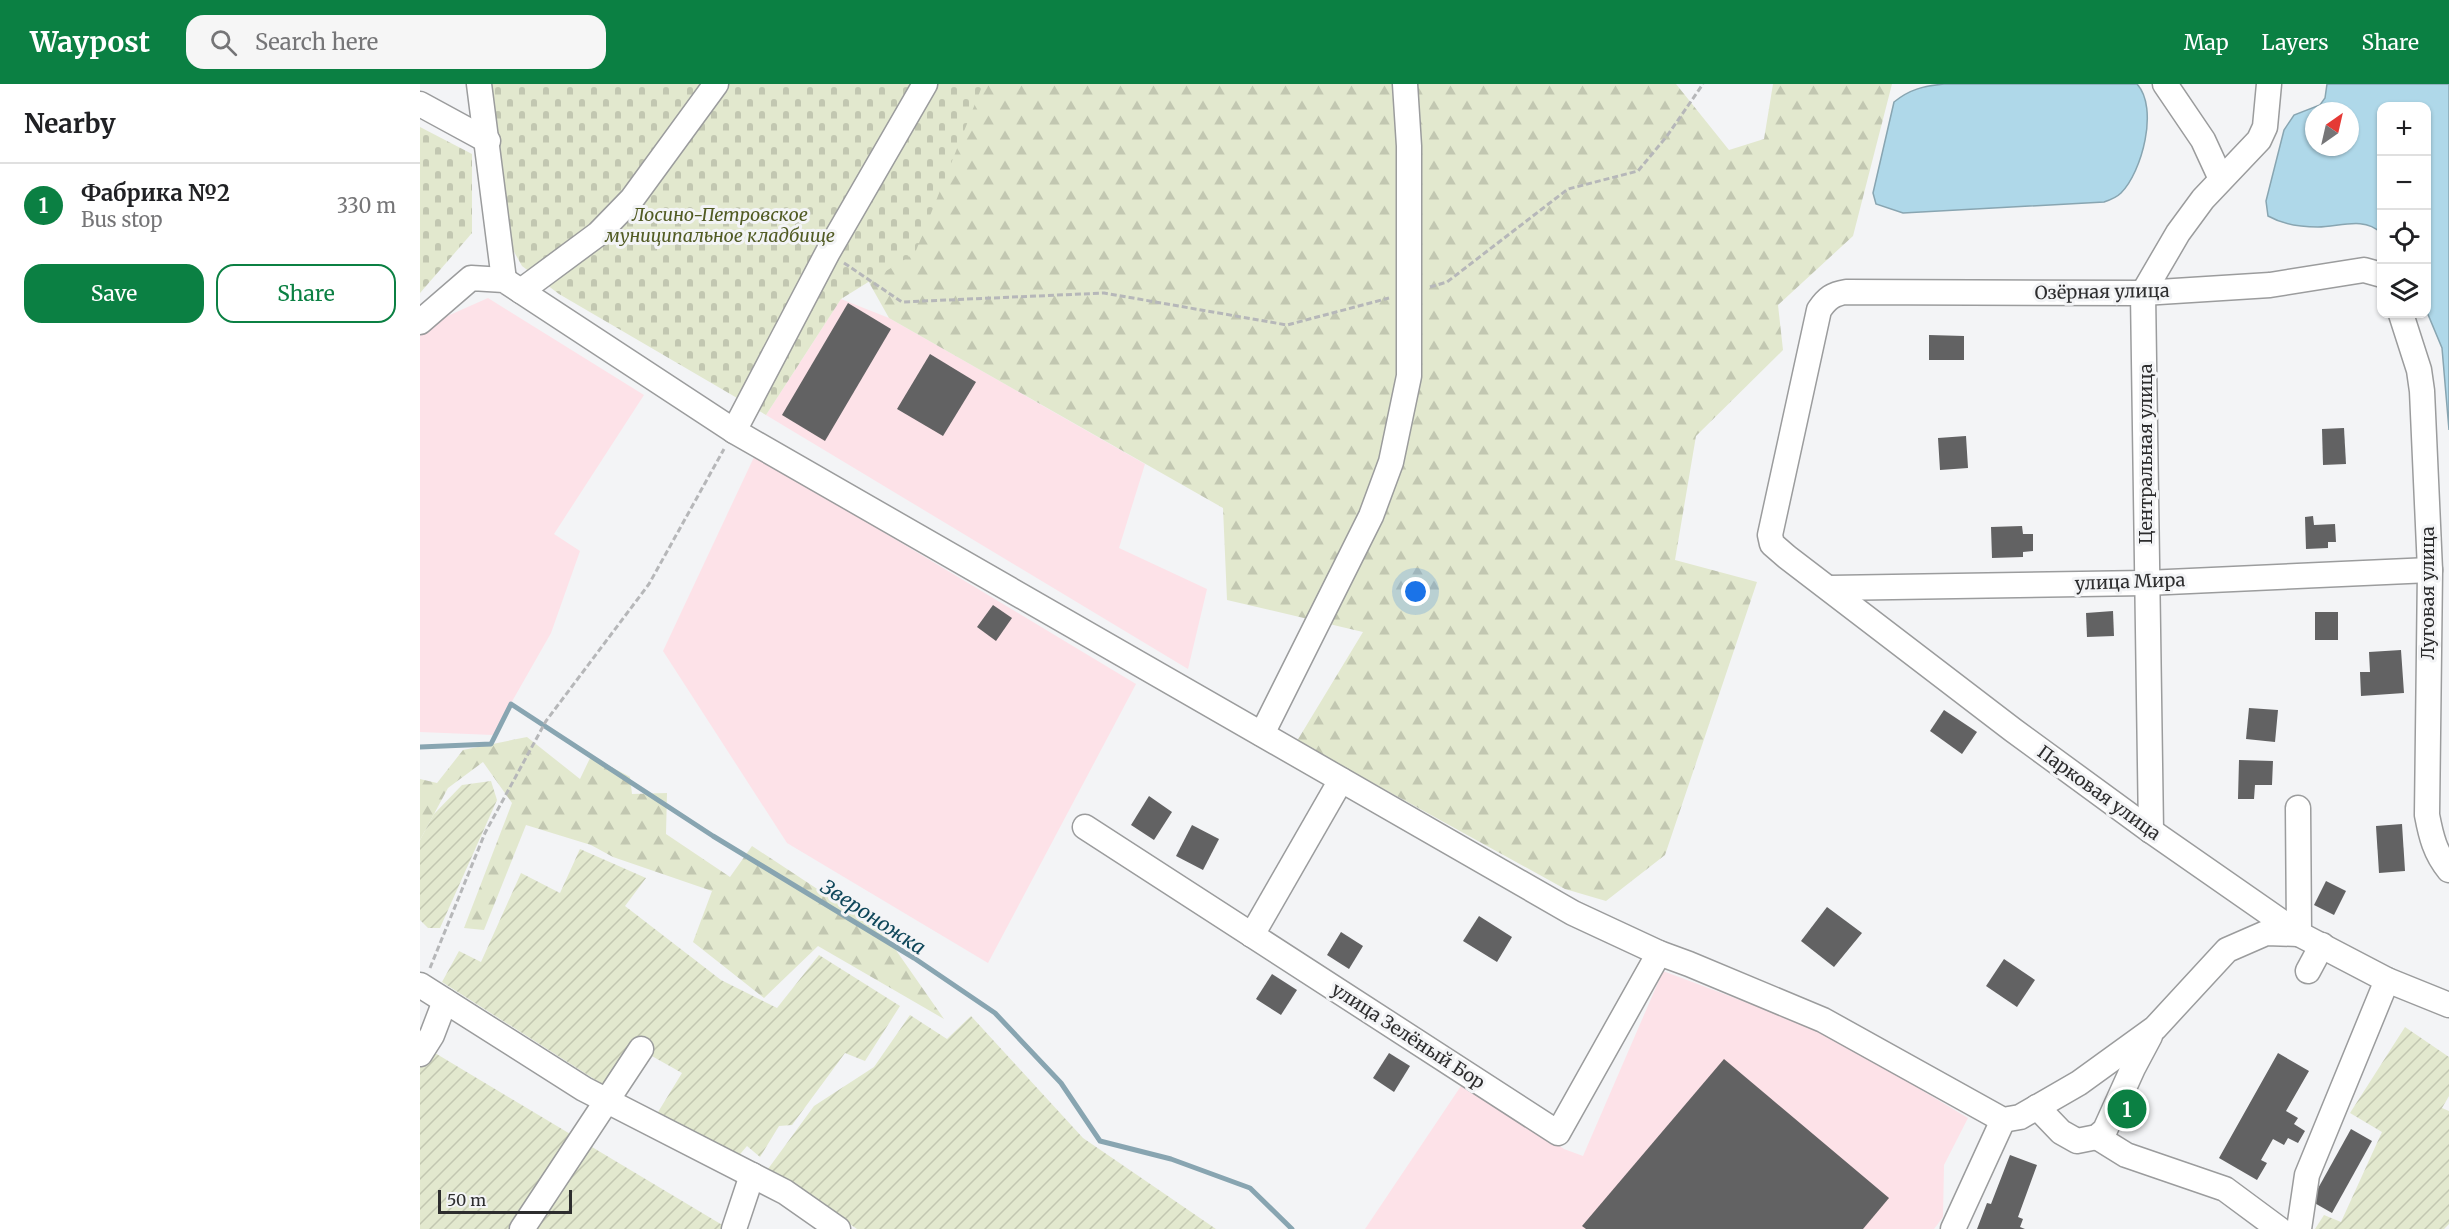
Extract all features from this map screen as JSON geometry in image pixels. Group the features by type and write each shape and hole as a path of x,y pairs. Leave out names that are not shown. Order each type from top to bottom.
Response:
{"street":[{"path":"479,84 513,286"},
{"path":"513,286 598,234 632,199 716,84"},
{"path":"734,431 828,252 925,84"},
{"path":"1262,734 1371,516 1391,462 1409,376 1409,146 1405,84"},
{"path":"2165,84 2204,140 2221,179"},
{"path":"2143,293 2178,232 2203,199 2259,140 2265,127 2269,84"},
{"path":"420,104 488,141"},
{"name":"Озёрная улица","path":"1772,544 1770,535 1819,310 1826,299 1846,292 2143,293 2270,285 2364,270 2377,273"},
{"path":"420,322 471,278 513,286 734,431 1573,913 1659,953 1823,1020 2003,1120 2020,1117 2079,1083 2155,1028 2227,950 2266,933 2299,934 2298,808"},
{"name":"Центральная улица","path":"2143,293 2151,831"},
{"name":"Луговая улица","path":"2402,318 2419,370 2422,392 2430,570 2427,815 2432,842 2440,859 2449,870"},
{"name":"Парковая улица","path":"1772,544 2013,730 2151,831 2299,934 2387,980 2449,1005"},
{"name":"улица Мира","path":"1830,588 2146,583 2430,570"},
{"path":"1252,935 1341,780"},
{"name":"улица Зелёный Бор","path":"1085,827 1558,1133 1659,953"},
{"path":"2308,971 2322,945"},
{"path":"2299,1229 2307,1175 2387,980"},
{"path":"421,986 584,1089 785,1192 838,1229"},
{"path":"420,1054 432,1035 445,1001"},
{"path":"2037,1107 2061,1132 2078,1141 2097,1137 2105,1130 2133,1068 2155,1028"},
{"path":"522,1229 641,1048"},
{"path":"1953,1229 2003,1120"},
{"path":"2097,1137 2126,1155 2225,1189 2279,1229"},
{"path":"734,1229 753,1175"}],"path":[{"path":"828,252 902,302 1104,293 1287,325 1447,282 1568,189 1638,171 1667,136 1703,84"},
{"path":"421,986 485,833 546,721 649,584 734,431"}],"shaded area":[{"path":"488,298 644,395 554,534 580,551 551,633 493,735 420,732 420,336 434,322"},
{"path":"841,299 889,318 1145,464 1119,548 1207,589 1188,669 766,415"},
{"path":"755,455 1136,684 988,963 787,843 663,651"},
{"path":"1663,971 1825,1032 1968,1118 1944,1165 1943,1217 1934,1229 1365,1229 1463,1083 1564,1149 1583,1156"}],"green space":[{"name":"Лосино-Петровское муниципальное кладбище","path":"486,84 983,84 915,253 841,299 766,415 559,294 522,266 508,241"},
{"path":"914,84 1676,84 1729,150 1764,139 1773,84 1892,84 1853,236 1778,305 1783,350 1696,436 1675,560 1757,582 1665,855 1606,901 1565,889 1297,741 1363,632 1227,600 1223,508 889,318 844,238"},
{"path":"420,127 472,154 472,233 420,293"},
{"path":"527,737 580,779 591,756 630,777 632,794 667,793 666,834 730,877 752,846 884,933 944,1019 818,946 764,998 693,942 712,891 613,857 591,845 526,825 484,930 464,928 512,803 483,762 448,788 420,840 420,779 437,783 463,750"},
{"path":"491,781 497,800 440,928 428,928 420,920 420,840 434,814 462,785"},
{"path":"580,849 646,878 625,906 721,980 777,1008 819,955 900,1006 865,1061 845,1053 792,1125 779,1126 760,1157 747,1146 735,1160 655,1117 682,1073 650,1055 653,1046 645,1036 605,1086 442,982 459,951 481,962 521,873 560,893"},
{"path":"910,1015 947,1039 971,1016 1083,1138 1216,1229 857,1229 768,1169 814,1106 874,1067"},
{"path":"2405,1027 2449,1057 2449,1096 2442,1108 2449,1111 2449,1224 2444,1229 2315,1229 2324,1215 2341,1222 2382,1132 2350,1113"},
{"path":"420,1044 729,1229 420,1229"}],"water":[{"path":"1944,84 2137,84 2147,108 2147,123 2141,156 2129,183 2121,193 2104,202 1903,213 1876,204 1873,193 1894,102 1918,89"},
{"path":"2327,84 2449,84 2449,430 2442,348 2430,318 2431,102 2377,102 2377,230 2359,224 2305,227 2268,216 2266,201 2284,130 2294,115 2305,111 2305,156 2359,156 2359,102 2322,102"}],"building":[{"path":"848,303 891,329 825,441 782,415"},
{"path":"1929,335 1964,336 1964,360 1929,360"},
{"path":"930,354 976,382 943,436 897,409"},
{"path":"2344,428 2346,464 2323,465 2322,429"},
{"path":"1966,436 1968,468 1940,470 1938,438"},
{"path":"2313,516 2314,525 2335,524 2336,542 2328,542 2328,548 2306,549 2305,517"},
{"path":"2022,526 2023,534 2033,534 2033,551 2023,552 2023,557 1992,558 1991,527"},
{"path":"993,605 1012,618 996,641 977,627"},
{"path":"2113,611 2114,636 2087,637 2086,613"},
{"path":"2315,612 2338,612 2338,640 2315,640"},
{"path":"2401,650 2404,693 2361,696 2360,672 2370,672 2369,652"},
{"path":"2249,708 2278,710 2275,742 2246,739"},
{"path":"1944,710 1977,732 1962,754 1930,731"},
{"path":"2239,760 2273,761 2272,785 2255,785 2254,799 2238,799"},
{"path":"1149,796 1172,812 1154,840 1131,825"},
{"path":"2402,824 2405,871 2379,873 2376,826"},
{"path":"1192,825 1219,839 1203,870 1176,856"},
{"path":"2326,881 2346,891 2334,915 2314,905"},
{"path":"1827,907 1862,933 1834,967 1801,941"},
{"path":"1479,916 1512,937 1497,962 1463,941"},
{"path":"1341,932 1363,946 1349,969 1327,955"},
{"path":"2004,959 2035,980 2017,1007 1986,986"},
{"path":"1272,974 1297,990 1281,1015 1256,999"},
{"path":"1389,1053 1410,1066 1394,1092 1373,1078"},
{"path":"2278,1053 2309,1071 2286,1111 2298,1118 2294,1124 2305,1131 2298,1143 2288,1138 2284,1145 2273,1139 2261,1160 2267,1163 2257,1180 2219,1158"},
{"path":"1724,1059 1889,1198 1863,1229 1586,1229 1582,1226"},
{"path":"2351,1129 2372,1141 2332,1213 2311,1201"},
{"path":"2010,1155 2037,1165 2018,1217 2023,1219 2020,1227 2025,1229 1977,1229 1987,1203 1991,1204"}],"waterway":[{"name":"Звероножка","path":"420,747 491,744 511,704 713,836 914,958 995,1013 1061,1083 1100,1141 1171,1159 1250,1188 1292,1229"}],"place":[{"name":"Фабрика №2","path":"2127,1109"}]}
